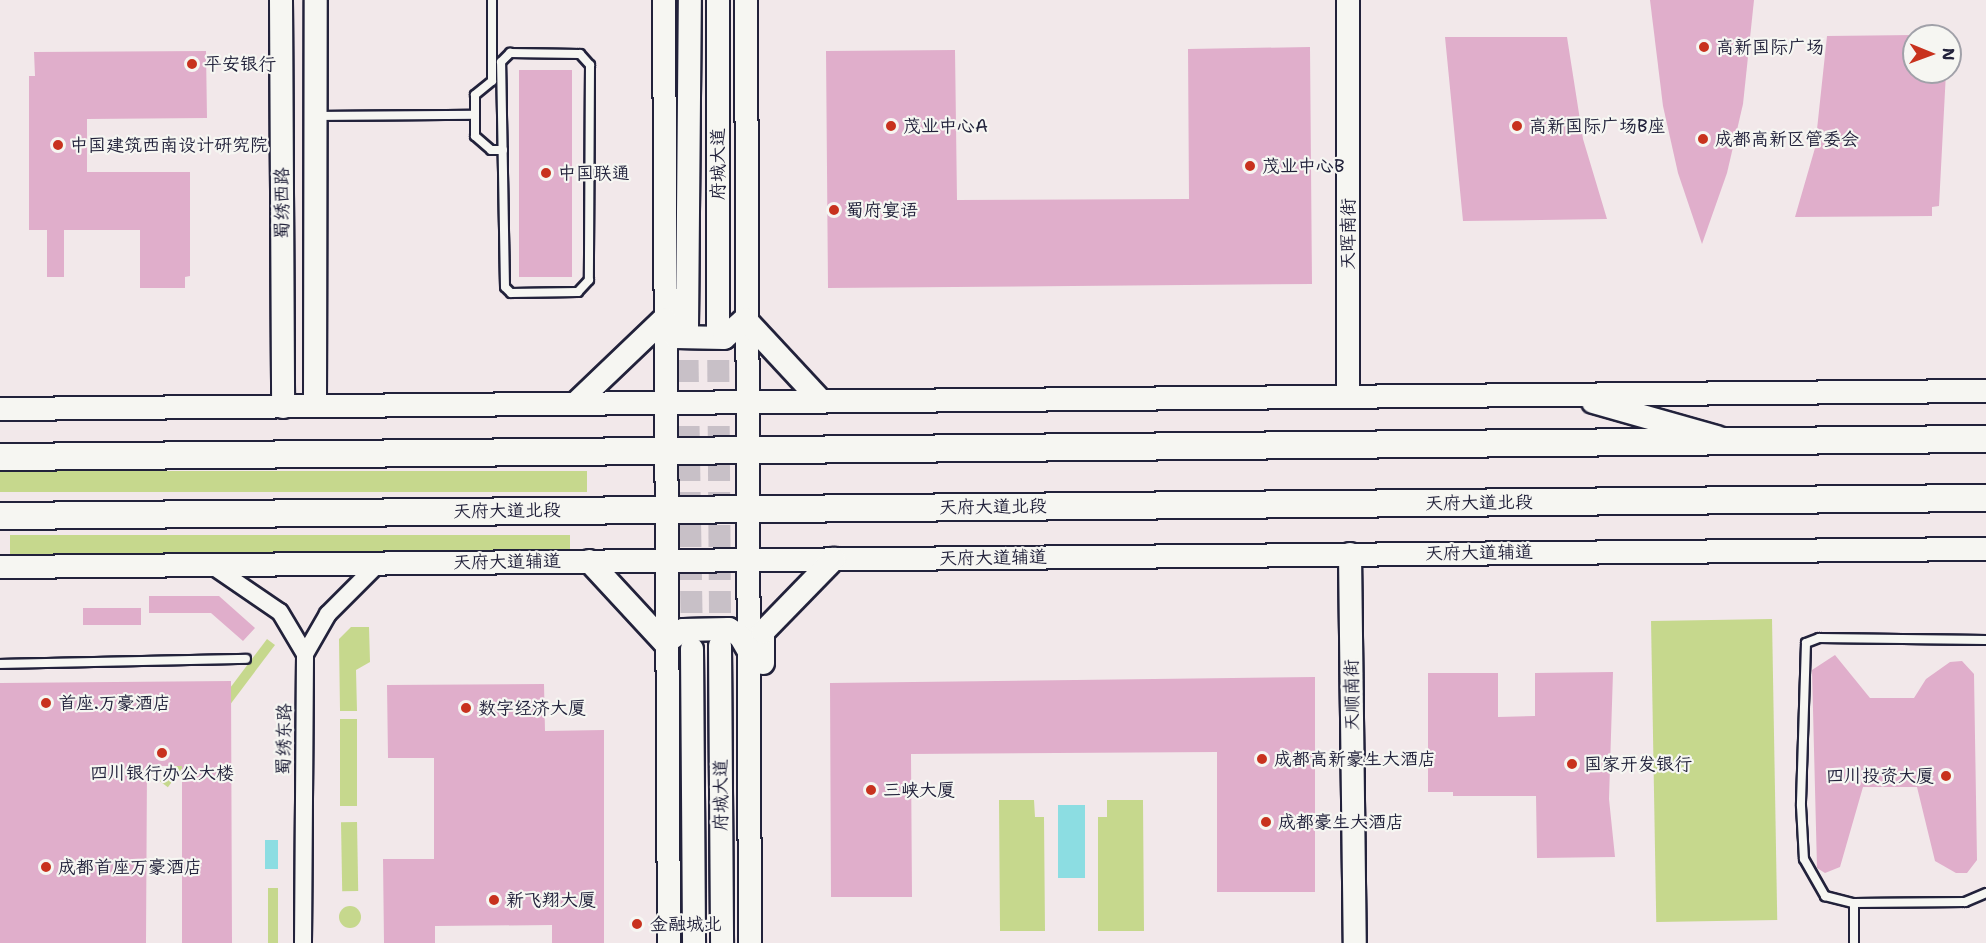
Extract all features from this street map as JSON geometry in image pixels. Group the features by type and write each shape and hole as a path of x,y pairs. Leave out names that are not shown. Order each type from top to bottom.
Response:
{"main road":[{"path":"0,457 1986,439"},
{"name":"天府大道北段","path":"0,516 1986,498"}],"street":[{"name":"蜀绣西路","path":"281,0 283,407"},
{"name":"蜀绣西路","path":"315,406 316,0"},
{"path":"664,0 664,561 669,943"},
{"name":"府城大道","path":"687,327 690,0"},
{"name":"府城大道","path":"718,0 718,327"},
{"path":"746,0 745,450 750,943"},
{"name":"天晖南街","path":"1348,0 1348,397"},
{"path":"663,319 676,338 724,338 745,320"},
{"path":"575,404 663,319"},
{"path":"745,320 822,402"},
{"path":"0,409 1986,391"},
{"path":"1570,395 1730,441"},
{"name":"天府大道辅道","path":"0,567 1986,549"},
{"name":"天顺南街","path":"1350,554 1355,943"},
{"path":"762,943 765,935 763,632 834,559"},
{"path":"589,561 665,643"},
{"path":"211,565 280,612 304,654 328,614 379,563"},
{"path":"665,643 683,630 729,629 740,636 748,650"},
{"name":"府城大道","path":"720,646 722,943"},
{"name":"府城大道","path":"692,649 694,943"},
{"name":"蜀绣东路","path":"303,943 304,654"}],"lane":[{"path":"492,0 492,81 475,95 475,136 491,150 503,150"},
{"path":"492,62 501,62 510,53 580,54 590,65 590,280 578,292 510,293 505,287 501,62"},
{"path":"316,116 475,115"},
{"path":"1986,640 1819,638 1803,648 1804,859 1825,896 1854,903 1965,902 1986,893"},
{"path":"0,664 246,659"},
{"path":"1854,903 1854,943"}],"green space":[{"path":"0,471 587,471 587,492 0,492"},
{"path":"10,535 570,535 570,559 10,559"},
{"path":"1772,619 1777,920 1656,922 1651,621"},
{"path":"351,627 369,627 370,662 356,670 357,711 340,711 339,639"},
{"path":"267,639 275,645 168,787 160,781"},
{"path":"340,719 357,719 357,806 340,806"},
{"path":"999,800 1034,800 1035,817 1044,817 1045,931 1000,931"},
{"path":"1107,800 1143,800 1144,931 1098,931 1098,817 1107,817"},
{"path":"341,822 357,822 358,891 342,891"},
{"path":"268,888 278,888 278,943 268,943"},
{"path":"350,906 358,909 361,917 358,925 350,928 342,925 339,917 342,909"}],"water":[{"path":"1058,805 1085,805 1085,878 1058,878"},
{"path":"265,840 278,840 278,869 265,869"}],"building":[{"name":"成都高新区管委会","path":"1650,0 1754,0 1743,104 1727,173 1702,244 1678,173 1663,106"},
{"path":"1902,35 1902,84 1945,84 1939,206 1932,207 1932,216 1795,217 1815,148 1827,36"},
{"name":"高新国际广场B座","path":"1445,37 1567,37 1583,139 1607,219 1463,221"},
{"path":"1310,47 1312,284 828,288 826,51 955,50 957,200 1189,199 1188,49"},
{"path":"206,51 207,118 87,119 87,172 190,172 190,276 185,277 185,288 140,288 140,230 64,230 64,277 47,277 47,230 29,230 29,76 35,76 34,52"},
{"name":"中国联通","path":"519,70 572,70 572,277 519,277"},
{"path":"149,596 219,596 255,628 243,641 211,613 149,613"},
{"path":"83,608 141,608 141,625 83,625"},
{"path":"1835,655 1870,698 1914,698 1926,679 1950,662 1962,661 1974,674 1977,860 1967,873 1956,873 1935,861 1917,787 1863,787 1840,867 1825,873 1817,868 1812,670"},
{"path":"1613,672 1609,799 1615,857 1537,858 1536,796 1453,796 1453,792 1428,792 1428,673 1498,673 1498,717 1535,716 1535,673"},
{"path":"1315,677 1315,892 1217,892 1217,752 911,754 912,897 831,897 830,683"},
{"path":"231,681 232,943 182,943 182,766 147,766 146,943 0,943 0,683"},
{"path":"544,684 545,731 604,730 604,943 552,943 552,925 435,926 435,943 384,943 383,859 434,859 434,758 388,758 387,685"}],"tunnel":[{"path":"687,327 692,649"},
{"path":"718,327 720,646"}],"place":[{"name":"高新国际广场","path":"1704,47"},
{"name":"平安银行","path":"192,64"},
{"name":"茂业中心A","path":"891,126"},
{"name":"高新国际广场B座","path":"1517,126"},
{"name":"成都高新区管委会","path":"1703,139"},
{"name":"中国建筑西南设计研究院","path":"58,145"},
{"name":"茂业中心B","path":"1250,166"},
{"name":"中国联通","path":"546,173"},
{"name":"蜀府宴语","path":"834,210"},
{"name":"首座.万豪酒店","path":"46,703"},
{"name":"数字经济大厦","path":"466,708"},
{"name":"四川银行办公大楼","path":"162,753"},
{"name":"成都高新豪生大酒店","path":"1262,759"},
{"name":"国家开发银行","path":"1572,764"},
{"name":"四川投资大厦","path":"1946,776"},
{"name":"三峡大厦","path":"871,790"},
{"name":"成都豪生大酒店","path":"1266,822"},
{"name":"成都首座万豪酒店","path":"46,867"},
{"name":"新飞翔大厦","path":"494,900"},
{"name":"金融城北","path":"637,924"}]}
